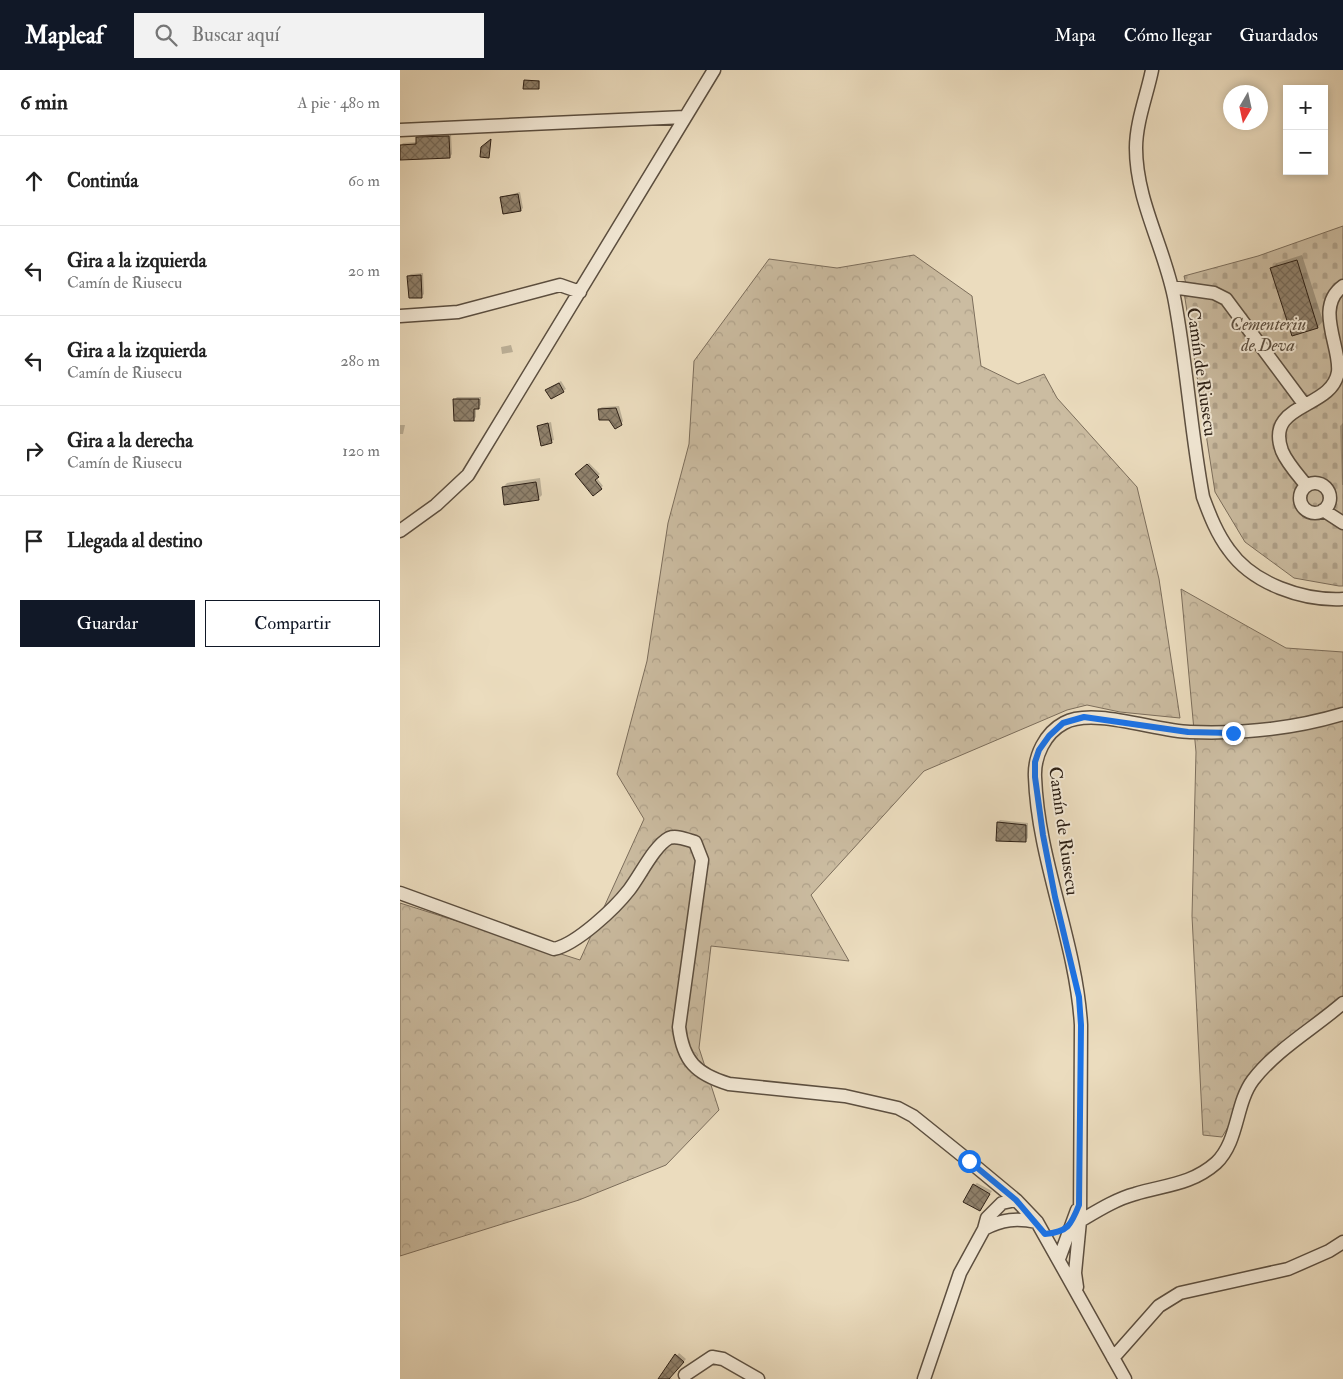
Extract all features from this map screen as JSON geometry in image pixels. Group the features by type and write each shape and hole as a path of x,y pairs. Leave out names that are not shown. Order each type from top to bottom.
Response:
{"street":[{"path":"400,532 436,505 468,475 714,70"},
{"name":"Camín de Riusecu","path":"1152,70 1139,123 1136,146 1137,171 1142,194 1172,287 1198,468 1204,498 1213,523 1229,551 1248,570 1269,582 1296,593 1343,599"},
{"path":"400,130 685,117"},
{"path":"400,316 458,312 560,285 580,292"},
{"path":"1306,485 1282,450 1280,432 1284,420 1296,408 1316,400 1327,393 1335,381 1338,371 1337,357 1329,324 1334,293 1343,286"},
{"path":"1172,287 1214,293 1226,299 1304,404"},
{"path":"1323,510 1330,498 1327,489 1315,482 1306,485 1300,494 1301,504 1313,512 1323,510 1343,523"},
{"name":"Camín de Riusecu","path":"1077,1292 1078,1241 1076,1223 1079,1205 1081,1025 1079,997 1055,897 1043,835 1035,777 1035,762 1039,750 1049,736 1063,723 1084,717 1188,732 1233,733 1284,727 1343,714"},
{"path":"400,892 554,949 567,944 607,913 629,890 657,849 668,839 675,837 695,842 702,860 679,1027 681,1048 689,1062 716,1080 729,1084 845,1096 898,1108 913,1116 1016,1200 1037,1222 1125,1379"},
{"path":"1045,1234 1060,1232 1133,1194 1171,1187 1186,1181 1216,1162 1233,1133 1242,1098 1253,1080 1275,1056 1343,1003"},
{"path":"984,1229 1014,1209 1016,1200"},
{"path":"924,1379 960,1273 984,1229 987,1218 1002,1203 1016,1200"},
{"path":"997,1222 1011,1219 1037,1222"},
{"name":"Camín de Riusecu","path":"1059,1259 1076,1223"},
{"path":"1059,1259 1068,1256 1078,1241"},
{"path":"1113,1358 1159,1306 1180,1293 1288,1269 1329,1251 1343,1242"},
{"path":"685,1375 712,1357 723,1359 758,1379"}],"green space":[{"name":"Cementeriu de Deva","path":"1343,226 1343,586 1339,586 1294,578 1245,542 1215,492 1184,292 1188,292 1184,276 1258,256"},
{"path":"914,255 972,296 981,366 1018,384 1044,374 1057,398 1137,487 1159,579 1180,718 1120,712 1087,705 1067,710 924,771 811,895 849,961 711,946 699,1048 719,1110 666,1165 579,1200 400,1256 400,903 580,960 644,819 617,774 647,661 668,523 689,444 694,361 769,259 837,268"},
{"path":"1181,589 1286,648 1343,652 1343,997 1272,1054 1222,1137 1203,1135 1192,916 1196,752"}],"building":[{"path":"524,80 539,81 539,89 523,89"},
{"path":"449,136 450,158 400,160 400,145 416,144 416,137"},
{"path":"491,139 489,158 480,157 481,147"},
{"path":"518,194 521,211 503,214 500,197"},
{"path":"1297,260 1318,328 1292,336 1270,268"},
{"path":"421,275 422,298 409,298 407,276"},
{"path":"559,383 564,392 551,399 545,390"},
{"path":"453,399 479,399 479,409 474,409 474,421 454,421"},
{"path":"616,408 622,425 615,429 609,420 599,420 598,409"},
{"path":"548,423 552,443 541,446 537,426"},
{"path":"587,464 599,477 595,480 602,489 593,496 575,474"},
{"path":"536,482 539,500 504,505 502,487"},
{"path":"997,822 1026,825 1026,842 996,841"},
{"path":"973,1184 990,1194 980,1211 963,1202"},
{"path":"675,1354 684,1362 669,1379 658,1379"}],"route":[{"path":"969,1161 1016,1200 1037,1222 1045,1234 1060,1232 1071,1225 1079,1205 1081,1025 1079,997 1055,897 1043,835 1035,777 1035,762 1039,750 1049,736 1063,723 1084,717 1106,718 1188,732 1233,733"}]}
